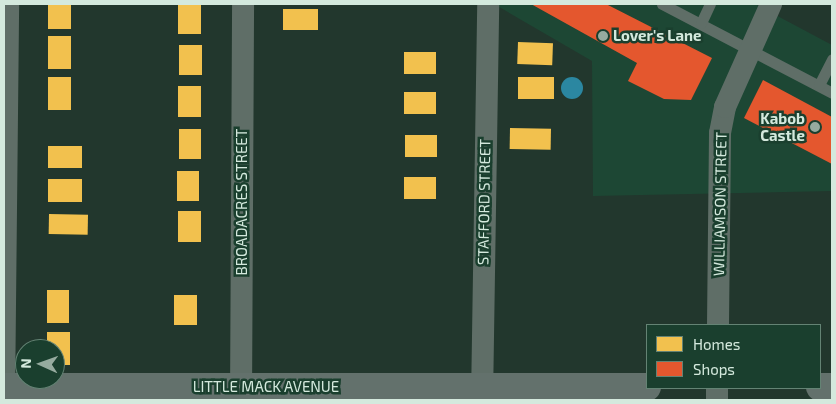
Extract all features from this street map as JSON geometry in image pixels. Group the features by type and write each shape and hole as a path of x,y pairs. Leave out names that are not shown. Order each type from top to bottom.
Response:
{"street":[{"path":"4,400 8,4"},
{"name":"BROADACRES STREET","path":"241,393 243,4"},
{"name":"STAFFORD STREET","path":"482,394 488,4"},
{"name":"WILLIAMSON STREET","path":"718,324 720,133 725,107 753,49 771,4"},
{"name":"LITTLE MACK AVENUE","path":"4,387 241,393 482,394 646,387"}],"lane":[{"path":"662,4 753,49 832,92"},
{"path":"701,24 710,4"},
{"path":"819,85 832,59"}],"shaded area":[{"path":"494,4 755,4 832,45 832,191 593,196 592,61"}],"water":[{"path":"572,77 580,80 583,88 580,96 572,99 564,96 561,88 564,80"}],"building: Homes":[{"path":"48,4 71,4 71,29 48,29"},
{"path":"178,4 201,4 201,34 178,34"},
{"path":"283,9 318,9 318,30 283,30"},
{"path":"48,36 71,36 71,69 48,69"},
{"path":"518,42 553,43 552,65 517,64"},
{"path":"179,45 202,45 202,75 179,75"},
{"path":"404,52 436,52 436,74 404,74"},
{"path":"48,77 71,77 71,110 48,110"},
{"path":"518,77 554,77 554,99 518,99"},
{"path":"178,86 201,86 201,117 178,117"},
{"path":"404,92 436,92 436,114 404,114"},
{"path":"510,128 551,129 551,150 510,149"},
{"path":"179,129 201,129 201,159 179,159"},
{"path":"405,135 437,135 437,157 405,157"},
{"path":"48,146 82,146 82,168 48,168"},
{"path":"177,171 199,171 199,201 177,201"},
{"path":"404,177 436,177 436,199 404,199"},
{"path":"48,179 82,179 82,202 48,202"},
{"path":"178,211 201,211 201,242 178,242"},
{"path":"49,214 88,215 88,235 49,234"},
{"path":"47,290 69,290 69,323 47,323"},
{"path":"174,295 197,295 197,325 174,325"},
{"path":"47,332 70,332 70,365 65,365 65,339 47,339"}],"building: Shops":[{"path":"531,4 606,4 712,58 691,100 664,99 628,81 637,63"},
{"path":"763,80 832,117 832,164 744,118"}],"place":[{"name":"Lover's Lane","path":"603,36"},
{"name":"Kabob Castle","path":"815,127"}]}
